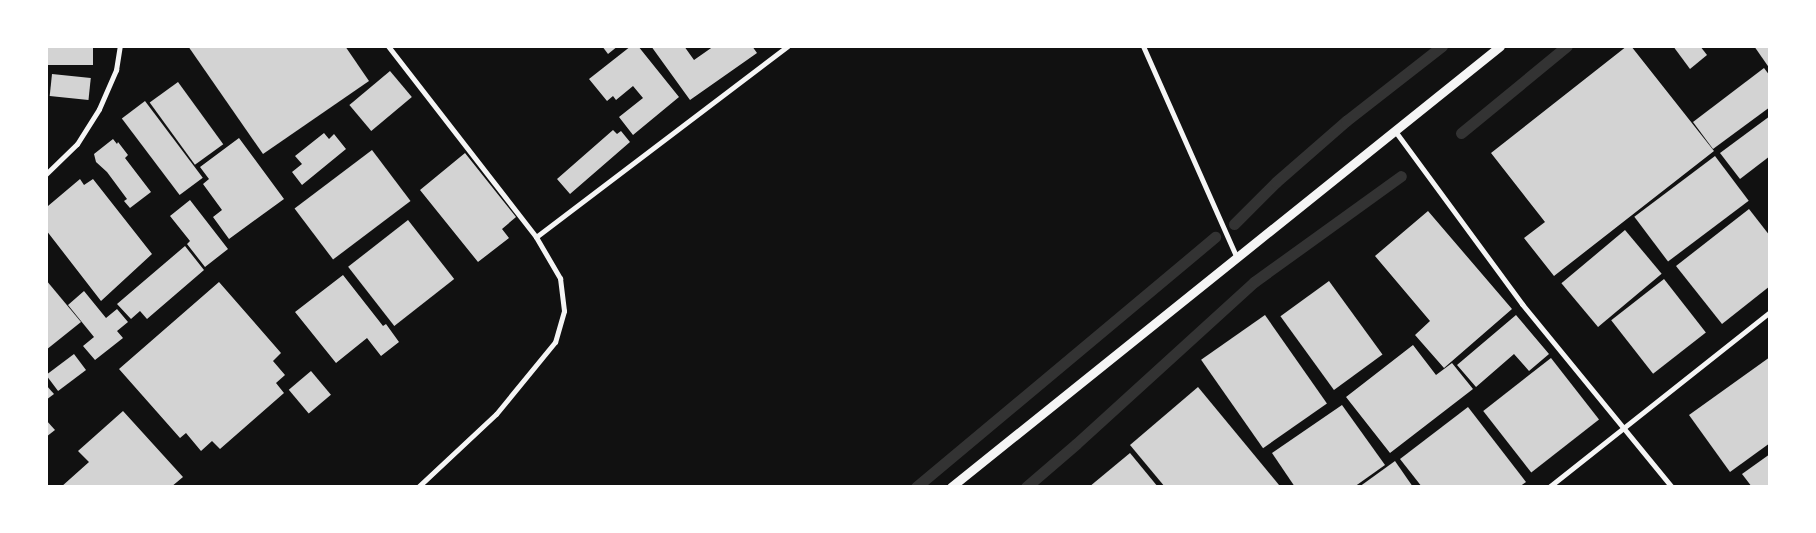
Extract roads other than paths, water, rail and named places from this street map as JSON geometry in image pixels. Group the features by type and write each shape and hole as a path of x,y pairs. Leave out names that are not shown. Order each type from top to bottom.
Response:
{"street":[{"path":"46,174 77,144 99,109 116,70 120,46"},
{"path":"388,46 536,237 560,278 564,311 555,342 496,414 418,487"},
{"path":"536,237 788,46"},
{"path":"1143,46 1236,256"},
{"path":"951,487 1236,256 1500,46"},
{"path":"1395,131 1522,304 1672,487"},
{"path":"1549,487 1623,426 1770,312"}],"waterway":[{"path":"1234,224 1276,182 1346,121 1442,46"},
{"path":"1461,133 1567,46"},
{"path":"1026,487 1254,282 1401,176"},
{"path":"916,487 1215,237"}]}
